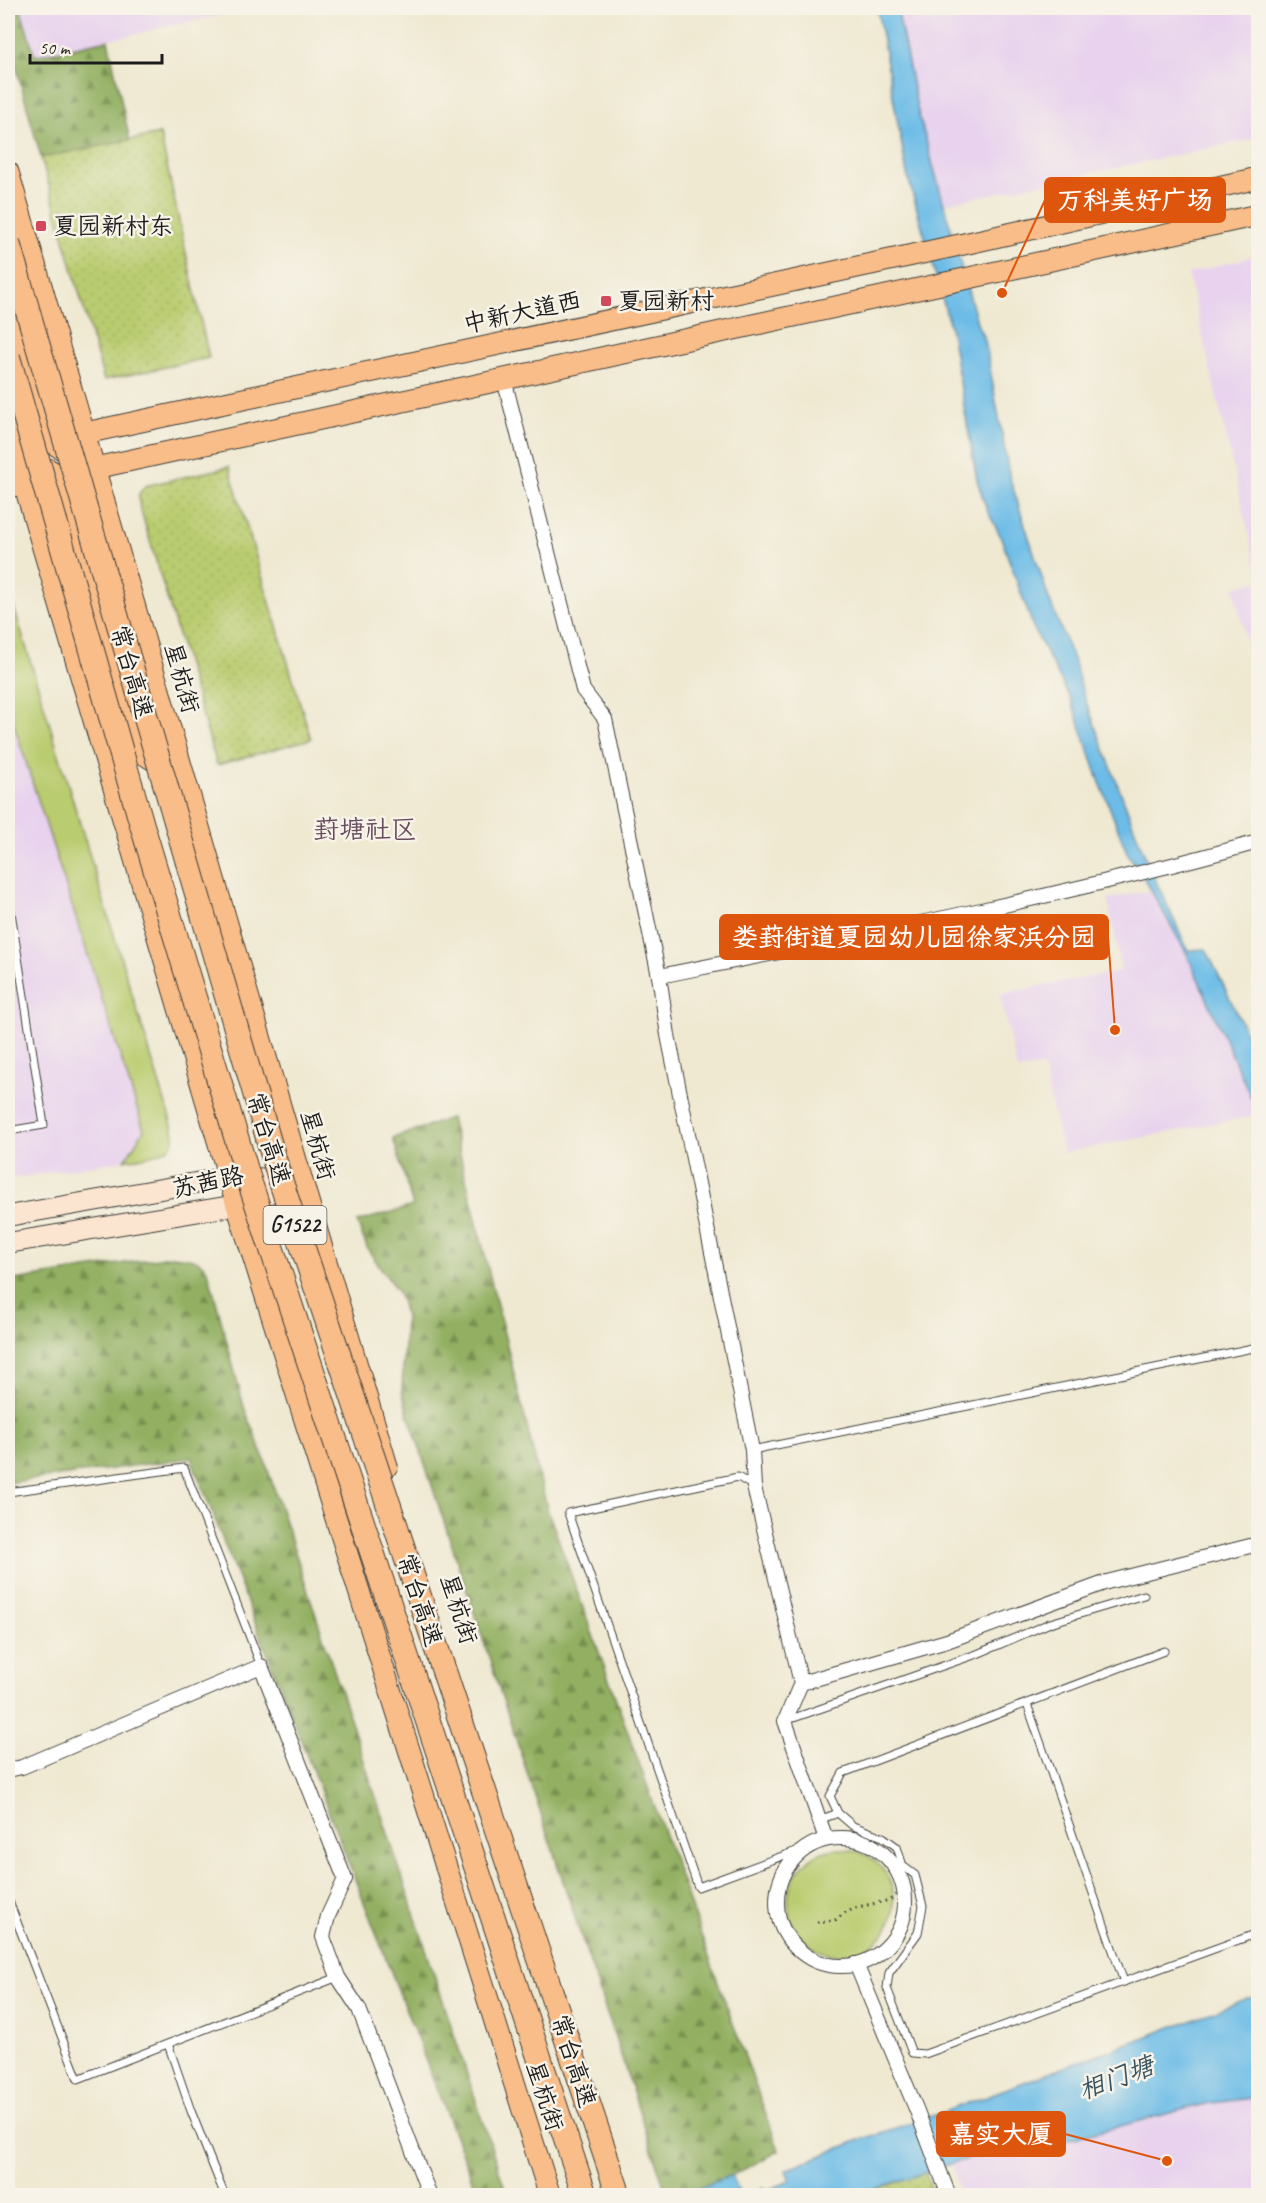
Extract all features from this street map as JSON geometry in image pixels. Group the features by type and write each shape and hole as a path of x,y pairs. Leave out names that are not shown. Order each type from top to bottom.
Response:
{"highway":[{"name":"常台高速","path":"8,243 279,1176 619,2196"},
{"name":"常台高速","path":"8,357 142,825 250,1183 585,2196"}],"main road":[{"name":"星杭街","path":"8,172 302,1181 409,1539 588,2105"},
{"name":"中新大道西","path":"9,443 50,441 83,434 1258,178"},
{"path":"15,485 1258,215"},
{"path":"893,258 901,292"},
{"path":"8,296 50,441 93,468"},
{"name":"星杭街","path":"9,443 15,485 237,1205 550,2196"},
{"path":"9,443 60,476 139,752 185,780"},
{"name":"苏茜路","path":"8,1216 229,1177 302,1181"},
{"name":"苏茜路","path":"8,1243 237,1205 302,1181"}],"street":[{"path":"504,379 583,690 605,719 659,976 668,1035 752,1450 754,1487 801,1683 785,1721 826,1839"},
{"path":"659,976 915,924 1157,870 1258,842"},
{"path":"801,1683 947,1641 1107,1582 1258,1544"},
{"path":"8,1770 22,1767 261,1666 345,1879 327,1916 323,1937 338,1977 359,2009 428,2191 417,2196"},
{"path":"846,1838 866,1842 899,1867 904,1887 906,1907 901,1926 883,1950 856,1964 836,1966 817,1962 799,1951 786,1936 778,1917 777,1897 781,1878 792,1861 807,1847 826,1839 846,1838"},
{"path":"856,1964 947,2190"}],"lane":[{"path":"8,893 44,1125 8,1131"},
{"path":"752,1450 1257,1348 1258,1361"},
{"path":"8,1492 184,1468 261,1666"},
{"path":"754,1487 738,1477 568,1513 698,1887 807,1847"},
{"path":"785,1721 977,1654 1050,1623 1144,1595"},
{"path":"1164,1651 843,1773 830,1796 838,1813 853,1826 883,1837 897,1847 899,1867 915,1875 923,1906 918,1933 889,1973 886,1988 912,2053 926,2054 1258,1933"},
{"path":"1027,1704 1124,1982"},
{"path":"819,1820 838,1813"},
{"path":"8,1899 78,2079 338,1977"},
{"path":"168,2044 191,2111 225,2196"}],"path":[{"path":"817,1922 835,1920 858,1907 890,1900 904,1887"}],"shaded area":[{"path":"20,8 253,8 34,56"},
{"path":"897,8 1258,8 1258,138 943,204 918,112"},
{"path":"1258,255 1258,573 1188,274"},
{"path":"1258,581 1258,692 1234,587"},
{"path":"8,706 145,1130 125,1160 8,1179"},
{"path":"1152,890 1187,954 1256,1104 1258,1115 1063,1153 1043,1066 1017,1070 1000,994 1121,971 1108,899"},
{"path":"1258,2097 1258,2195 961,2195 950,2164 998,2152 1063,2141 1204,2104"}],"green space":[{"path":"8,8 20,8 35,56 108,40 130,141 41,158 8,37"},
{"path":"160,134 209,358 104,380 41,158"},
{"path":"229,467 311,739 217,765 139,504 139,494 145,486"},
{"path":"8,588 174,1132 172,1145 161,1152 125,1160 144,1130 8,706"},
{"path":"451,1118 547,1508 779,2151 695,2191 667,2195 408,1413 402,1391 405,1318 402,1303 397,1291 368,1250 357,1222 413,1206 393,1138"},
{"path":"171,1256 197,1260 208,1271 244,1407 265,1461 507,2195 478,2195 191,1458 8,1483 8,1281"},
{"path":"841,1849 861,1853 879,1864 890,1882 894,1902 890,1922 879,1940 861,1951 841,1955 821,1951 803,1940 792,1922 788,1902 792,1882 803,1864 821,1853"},
{"path":"925,2172 934,2195 857,2196"}],"water":[{"path":"877,8 897,8 918,112 978,326 985,341 1010,479 1049,599 1148,864 1188,950 1206,949 1258,1057 1258,1113 1187,954 1139,869 1128,855 1072,702 1034,629 1000,535 987,510 977,480 950,326 907,174"},
{"name":"相门塘","path":"1258,1995 1258,2097 1204,2104 1063,2141 963,2160 857,2195 744,2196 763,2187 765,2191 790,2181 786,2170 857,2141 941,2113"},
{"path":"732,2175 740,2195 681,2195"}],"place":[{"name":"夏园新村东","path":"41,226"},
{"name":"万科美好广场","path":"1002,293"},
{"name":"夏园新村","path":"606,301"},
{"name":"娄葑街道夏园幼儿园徐家浜分园","path":"1115,1030"},
{"name":"嘉实大厦","path":"1167,2161"}],"district":[{"name":"葑塘社区","path":"365,829"}]}
